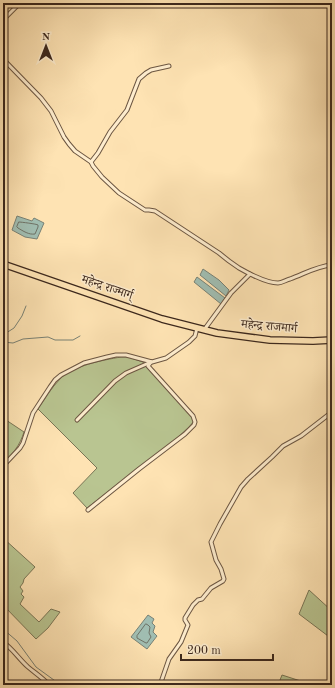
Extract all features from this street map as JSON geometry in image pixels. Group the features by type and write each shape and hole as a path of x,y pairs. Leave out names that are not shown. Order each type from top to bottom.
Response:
{"highway":[{"name":"महेन्द्र राज्मार्ग्","path":"3,264 162,319 204,330"},
{"name":"महेन्द्र राजमार्ग","path":"204,330 270,340 332,340"}],"street":[{"path":"3,20 20,3"},
{"path":"3,59 42,98 69,144 75,151 91,162 102,177 119,193 145,210 155,211 239,268 270,282 280,283 324,265 332,264"},
{"path":"91,162 110,132 127,110 139,79 151,70 169,66"},
{"path":"204,330 230,293 250,274"},
{"path":"76,420 115,381 126,373 151,362 166,358 189,342 195,336 197,328"},
{"path":"3,466 20,448 33,413 55,380 61,375 84,363 116,355 126,355 151,362"},
{"path":"88,510 185,434 194,425 195,422 193,416 148,366 151,362"},
{"path":"160,685 169,659 181,642 188,625 185,618 188,612 211,588 223,582 224,579 221,569 216,560 211,542 241,487 254,472 283,446 301,436 332,412"},
{"path":"3,642 49,685"}],"green space":[{"path":"121,357 128,357 143,362 194,421 177,438 87,508 73,493 97,468 38,409 54,386 65,374 88,364"},
{"path":"3,418 24,432 16,449 3,463"},
{"path":"3,538 35,567 24,579 20,587 23,591 21,594 24,597 20,604 39,622 51,609 60,612 48,628 36,639 3,605"},
{"path":"309,590 332,611 332,639 299,614"},
{"path":"282,675 313,685 278,685"}],"water":[{"path":"17,216 32,221 34,218 44,223 37,239 25,237 12,230"},
{"path":"203,269 219,280 229,290 226,296 200,275"},
{"path":"197,277 225,298 221,304 194,282"},
{"path":"148,615 154,619 152,623 155,626 153,632 157,636 147,649 131,637"}],"waterway":[{"path":"3,335 14,328 22,316 26,306"},
{"path":"3,342 13,343 23,339 48,337 55,340 73,340 80,336"},
{"path":"3,629 17,641 36,667 59,685"}]}
